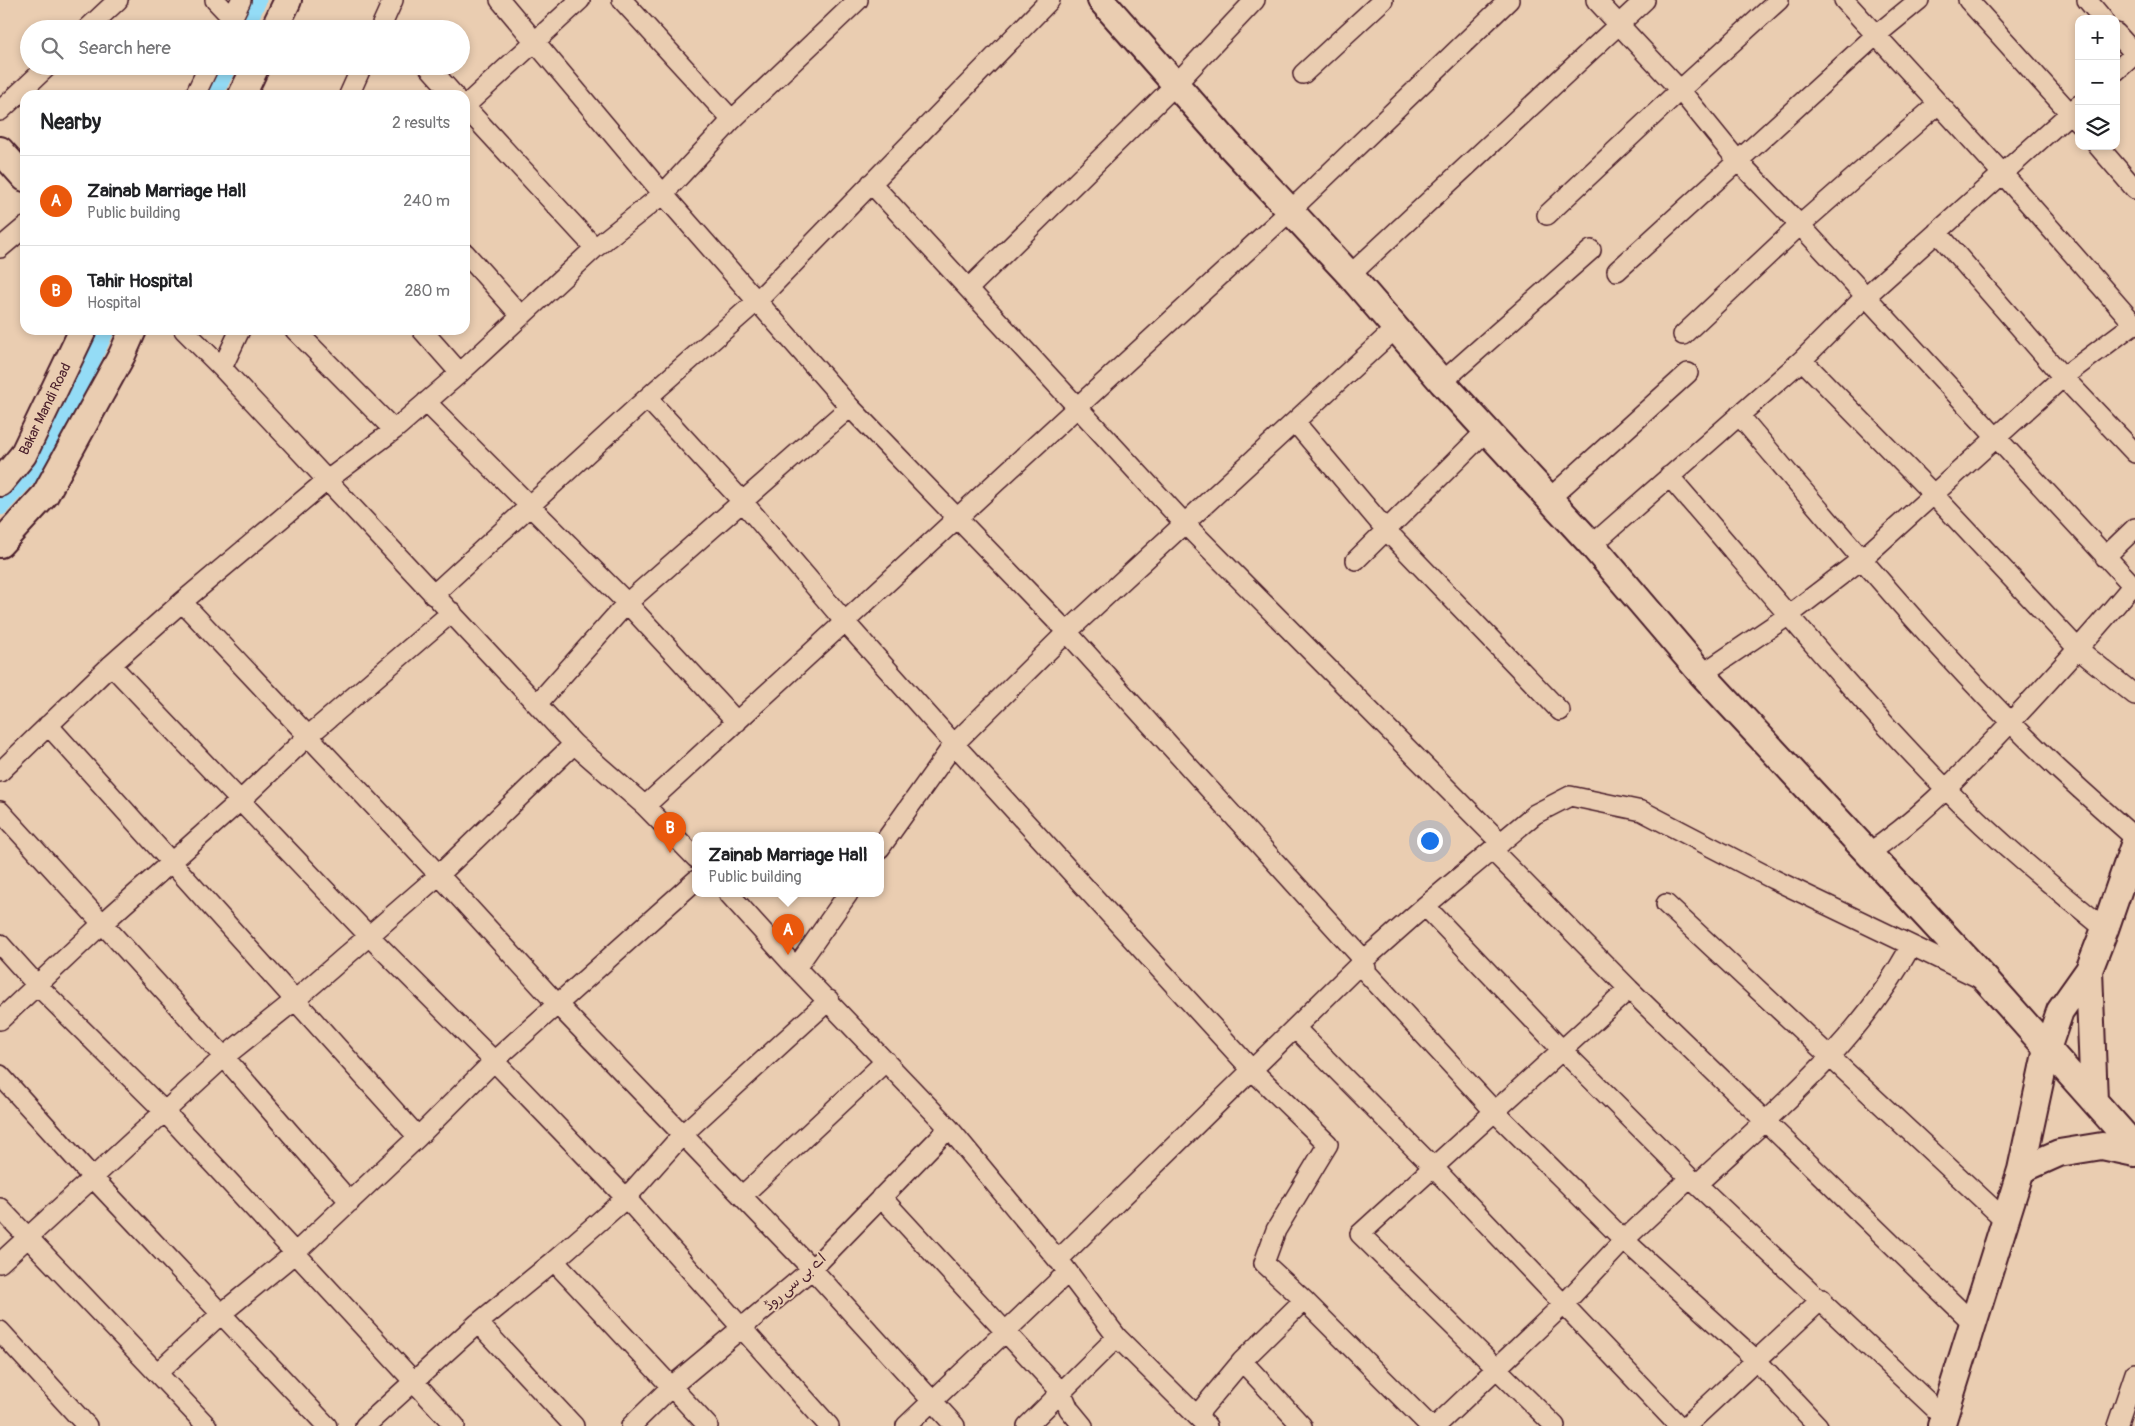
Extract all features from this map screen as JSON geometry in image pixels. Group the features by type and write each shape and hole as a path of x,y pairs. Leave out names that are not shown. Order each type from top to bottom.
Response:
{"street":[{"path":"97,20 118,0"},
{"path":"216,0 227,20"},
{"path":"231,20 241,0"},
{"path":"278,20 288,0"},
{"path":"387,20 393,0"},
{"path":"500,0 662,194 850,407 1067,632 1364,960 1367,973 1496,1112 1624,1240 1756,1360 1818,1426"},
{"path":"470,101 580,0"},
{"path":"622,0 732,120"},
{"path":"0,772 111,665 182,602 326,481 394,430 460,373 595,248 662,194 732,120 858,0"},
{"path":"433,595 647,398 757,301 1050,0"},
{"path":"969,288 1175,85 1255,0"},
{"path":"1303,74 1382,0"},
{"path":"645,806 956,517 1290,211 1509,0"},
{"path":"1596,0 1680,90 1737,160 1800,225 2134,587 2079,650 1947,790 1895,836 1867,854"},
{"path":"1350,275 1644,0"},
{"path":"1547,215 1779,0"},
{"path":"1702,674 1789,615 1862,559 1995,436 2064,377 2135,324 1844,0"},
{"path":"1617,272 1737,160 1875,36 1919,0"},
{"path":"1968,0 2075,113"},
{"path":"2087,0 2100,15"},
{"path":"1107,2 1175,85 1350,275 1442,382 1550,498 1702,674 1867,854 1988,982 2135,1147"},
{"path":"2120,37 2135,54 2120,67"},
{"path":"22,90 38,75"},
{"path":"197,90 205,75"},
{"path":"244,90 252,75"},
{"path":"351,90 358,75"},
{"path":"436,75 450,90"},
{"path":"0,111 20,92"},
{"path":"1684,336 1800,225 1938,105"},
{"path":"470,111 595,248"},
{"path":"1592,545 1802,360 1865,297 2002,174 2075,115"},
{"path":"0,150 20,172"},
{"path":"2101,150 2135,189"},
{"path":"871,183 1184,524 1496,847 1629,988 1973,1323"},
{"path":"0,248 20,231"},
{"path":"1937,232 2064,377 2135,453"},
{"path":"1442,382 1591,250"},
{"path":"470,259 521,316"},
{"path":"884,842 954,744 1067,632 1396,328"},
{"name":"Bakar Mandi Road","path":"0,483 23,455 81,335"},
{"path":"0,544 46,495 122,355 131,335"},
{"path":"189,335 433,595 452,612 574,744 645,806 692,854"},
{"path":"222,368 238,335"},
{"path":"300,335 394,430"},
{"path":"426,335 460,373"},
{"path":"1802,360 1933,494 2079,650 2135,695"},
{"path":"1550,498 1688,373"},
{"path":"647,398 743,502 845,622 954,744 1252,1070 1328,1144 1276,1230 1264,1263 1304,1300 1430,1426"},
{"path":"426,402 627,603 737,722"},
{"path":"537,704 627,603 850,407"},
{"path":"1425,906 1561,1049 1693,1181 1822,1299 1943,1421 2021,1170 2046,1049 2060,1011 2089,970 2135,840 2056,766 1972,681 1862,559 1739,414"},
{"path":"1294,422 1386,530 1560,711"},
{"path":"1356,560 1487,430"},
{"path":"1669,476 1851,687 1947,790 2024,863 2105,929"},
{"path":"2105,557 2135,528"},
{"path":"182,602 306,737 439,875 558,1005 812,1269 955,1426"},
{"path":"0,1020 36,984 241,800 306,737 452,612"},
{"path":"111,665 369,936 494,1061 626,1198 829,1426"},
{"path":"48,725 418,1137"},
{"path":"0,1263 94,1179 164,1111 224,1057 294,1001 439,875 574,744"},
{"path":"906,1426 1005,1332 1063,1266 1252,1070 1296,1029 1364,960 1535,814 1570,796 1642,811 1773,879 1988,982"},
{"path":"0,811 224,1057 350,1202"},
{"path":"157,1373 222,1313 294,1254 418,1137 494,1061 692,884"},
{"path":"732,897 796,968 829,1000 949,1128 1063,1266 1117,1336 1202,1420 1242,1361 1304,1300"},
{"path":"796,968 846,897"},
{"path":"1666,904 2005,1220"},
{"path":"0,944 36,984 164,1111 294,1254 455,1426"},
{"path":"1436,1426 1564,1304 1624,1240 1765,1121 1831,1058 1850,1036 1893,978 1911,946"},
{"path":"2089,970 2094,1101"},
{"path":"1555,1426 1360,1234 1496,1112 1561,1049 1629,988"},
{"path":"365,1426 478,1323 554,1261 626,1198 683,1134 829,1000"},
{"path":"1296,1029 1433,1167 1679,1426"},
{"path":"742,1196 886,1061"},
{"path":"0,1074 94,1179 327,1426"},
{"name":"اے بی سی روڈ","path":"631,1426 672,1386 812,1269 949,1128"},
{"path":"2021,1170 2060,1153 2102,1146 2135,1153"},
{"path":"881,1197 1062,1393 1069,1409 1084,1426"},
{"path":"0,1208 206,1426"},
{"path":"554,1261 708,1426"},
{"path":"1686,1426 1822,1299"},
{"path":"478,1323 574,1426"},
{"path":"0,1331 87,1426"},
{"path":"1027,1426 1117,1336"},
{"path":"1242,1361 1302,1426"},
{"path":"2117,1426 2135,1373"}],"waterway":[{"path":"248,20 257,0"},
{"path":"215,90 223,75"},
{"path":"0,506 30,474 87,369 103,335"}],"place":[{"name":"Tahir Hospital","path":"670,853"},
{"name":"Zainab Marriage Hall","path":"788,955"}]}
